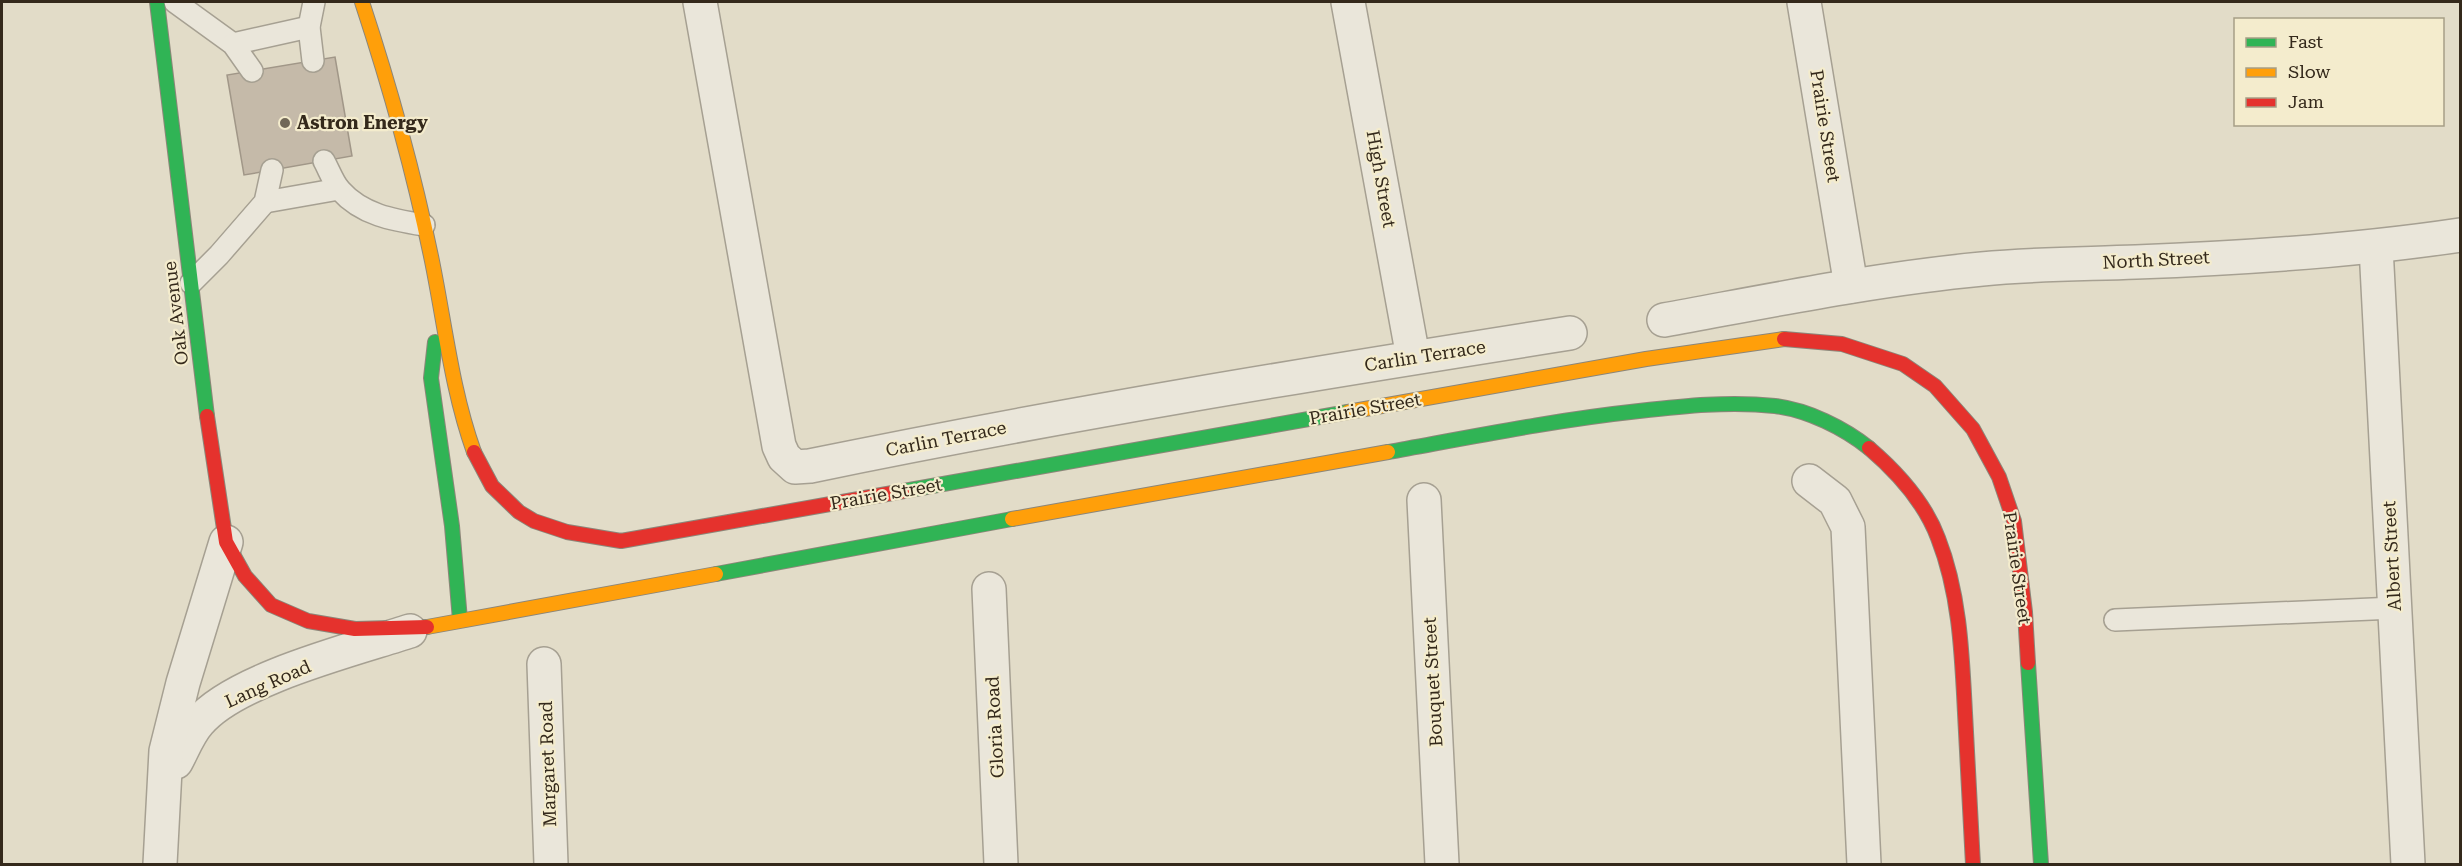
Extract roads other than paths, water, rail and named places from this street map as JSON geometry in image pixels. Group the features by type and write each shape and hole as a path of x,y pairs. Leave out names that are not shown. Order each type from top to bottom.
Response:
{"main road":[{"name":"Oak Avenue","path":"157,2 204,396 226,542 245,576 270,605 309,621 355,629 417,629"},
{"path":"362,2 385,73 424,225 441,305 431,378 452,526 460,620"},
{"name":"Prairie Street","path":"441,305 458,402 475,453 491,485 511,506 541,525 581,536 621,541 1622,363 1781,339 1842,344 1903,364 1935,386 1973,429 1998,477 2014,521 2025,612 2041,864"},
{"path":"417,629 1592,416 1707,403 1777,406 1818,418 1854,436 1882,459 1913,493 1938,537 1950,579 1961,634 1973,864"}],"street":[{"name":"Carlin Terrace","path":"700,2 779,446 784,457 795,467 1413,357 1570,333"},
{"name":"High Street","path":"1348,2 1413,357"},
{"name":"Prairie Street","path":"1804,2 1851,286"},
{"name":"North Street","path":"1851,286 1980,269 2376,247 2460,235"},
{"name":"Albert Street","path":"2376,247 2408,864"},
{"path":"1664,320 1851,286"},
{"path":"1809,482 1835,501 1848,527 1864,864"},
{"name":"Bouquet Street","path":"1424,500 1442,864"},
{"path":"165,781 166,751 226,542"},
{"name":"Gloria Road","path":"989,589 1001,864"},
{"name":"Lang Road","path":"160,864 165,781 197,723 219,705 243,690 290,671 417,629"},
{"name":"Margaret Road","path":"544,664 551,864"}],"lane":[{"path":"175,2 233,44 252,71"},
{"path":"313,61 309,27 314,2"},
{"path":"233,44 309,27"},
{"path":"324,161 339,189 364,210 390,220 424,225"},
{"path":"191,283 265,202 272,170"},
{"path":"265,202 339,189"},
{"path":"2115,620 2395,608"}],"place":[{"name":"Astron Energy","path":"285,123"}]}
